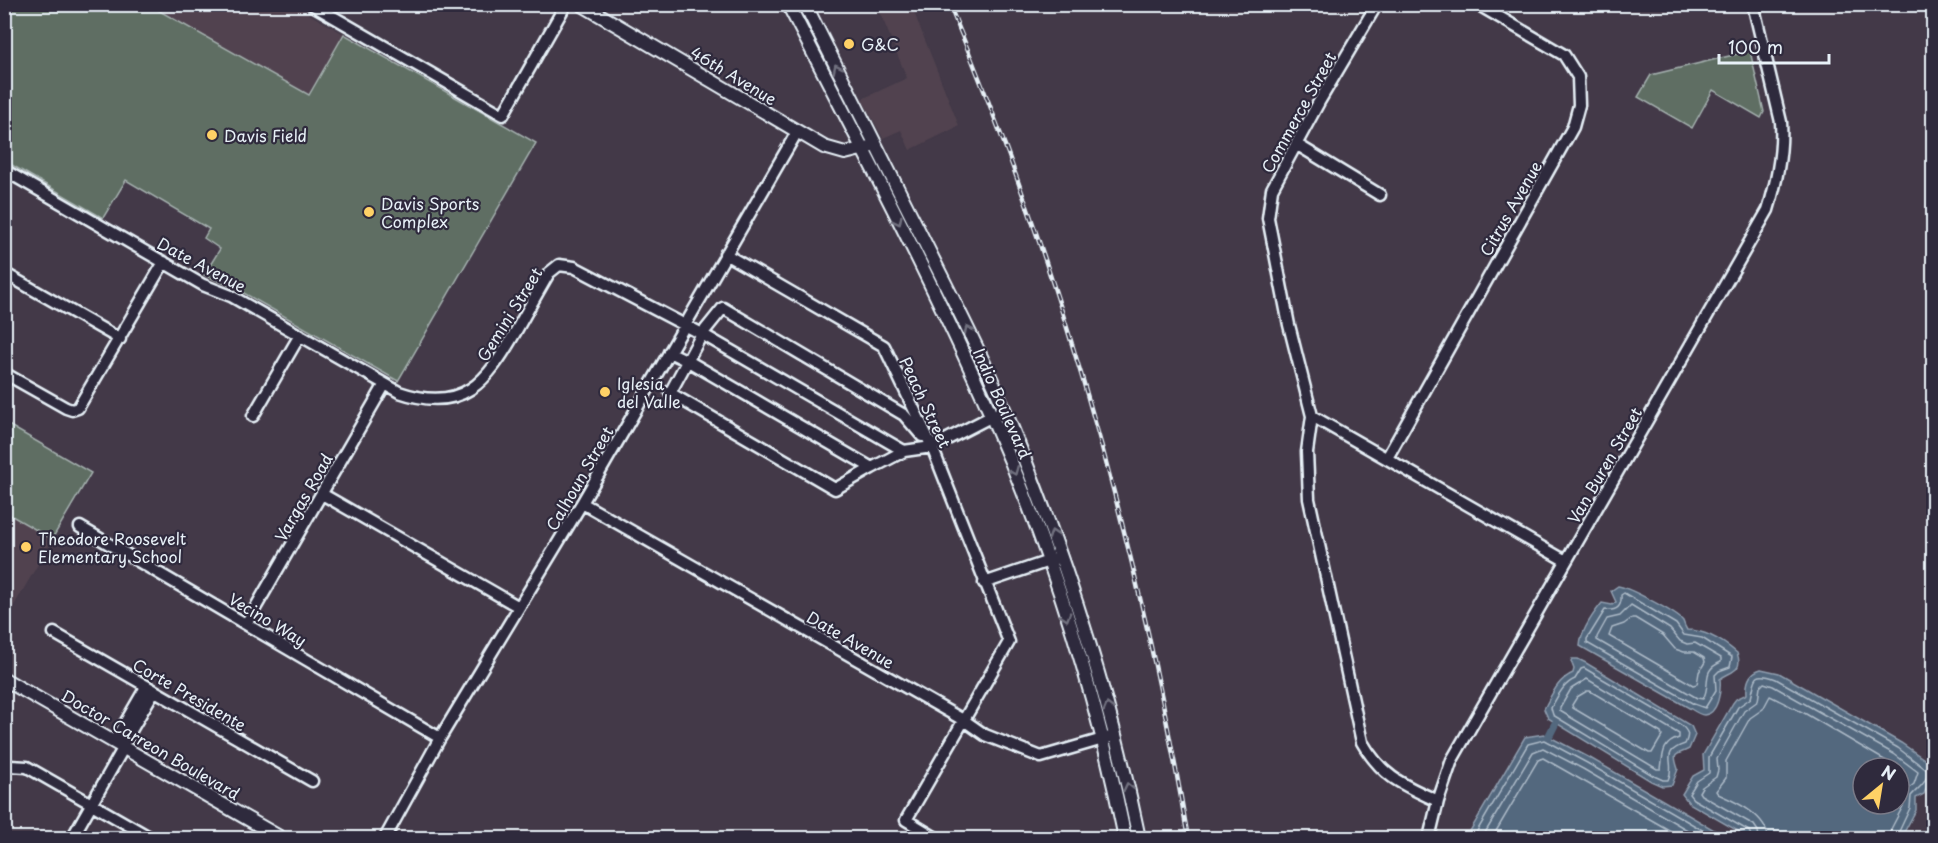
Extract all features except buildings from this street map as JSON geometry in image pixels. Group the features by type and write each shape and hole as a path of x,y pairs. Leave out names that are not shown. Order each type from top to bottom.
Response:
{"main road":[{"name":"46th Avenue","path":"581,4 797,132 835,152 849,153 876,145"},
{"path":"601,4 613,23"},
{"name":"Indio Boulevard","path":"788,4 945,316 992,417 1048,561 1077,650 1102,740 1125,838"},
{"name":"Indio Boulevard","path":"805,4 976,345 1005,410 1061,557 1091,646 1116,736 1139,838"},
{"name":"Doctor Carreon Boulevard","path":"4,679 281,838"}],"street":[{"path":"311,4 503,115 566,4"},
{"name":"Commerce Street","path":"1312,416 1288,325 1268,218 1272,189 1377,4"},
{"name":"Citrus Avenue","path":"1387,458 1573,127 1579,105 1578,77 1564,55 1477,4"},
{"name":"Van Buren Street","path":"1429,838 1438,801 1452,760 1768,210 1778,173 1782,140 1778,103 1753,4"},
{"name":"Calhoun Street","path":"385,838 440,738 582,503 797,132"},
{"path":"1296,144 1380,195"},
{"name":"Date Avenue","path":"4,170 203,285 231,296 385,384"},
{"name":"Peach Street","path":"725,254 884,346 932,447 1009,642 965,721"},
{"path":"4,372 63,407 73,410 81,405 164,262"},
{"name":"Gemini Street","path":"385,384 415,398 431,399 459,395 476,386 496,366 549,273 559,265 574,267 685,326"},
{"path":"4,273 120,339"},
{"path":"670,393 702,334 723,308 904,415 932,447"},
{"path":"685,326 904,451"},
{"path":"253,416 300,335"},
{"path":"669,352 872,468"},
{"path":"651,383 835,489 904,451 932,447 1005,410"},
{"name":"Vargas Road","path":"246,624 385,384"},
{"path":"1438,801 1398,783 1373,761 1362,742 1309,499 1307,452 1312,416 1566,561"},
{"path":"321,494 519,607"},
{"name":"Date Avenue","path":"582,503 965,721 985,735 1041,757 1116,736"},
{"name":"Vecino Way","path":"80,527 440,738"},
{"path":"984,583 1061,557"},
{"name":"Corte Presidente","path":"54,633 312,781"},
{"path":"72,838 92,804 150,689"},
{"path":"936,838 906,820 965,721"},
{"path":"10,766 27,767 151,838"}],"shaded area":[{"path":"149,5 293,5 344,34 309,95"},
{"path":"877,5 911,5 959,126 910,150 901,130 883,138 862,99 907,78"},
{"name":"Theodore Roosevelt Elementary School","path":"5,422 91,473 5,621"}],"green space":[{"path":"5,4 149,5 309,95 344,34 536,143 398,381 235,288 204,275 220,249 204,238 209,229 126,180 103,218 5,161"},
{"path":"1750,51 1764,112 1761,118 1713,90 1692,128 1638,97 1651,75"},
{"name":"Theodore Roosevelt Elementary School","path":"5,423 91,473 52,539 5,512"}],"water":[{"path":"1618,586 1641,595 1672,612 1683,621 1687,630 1714,637 1737,653 1739,664 1735,670 1720,679 1718,700 1709,714 1697,713 1580,646 1591,617 1602,603 1612,605 1616,602 1611,591"},
{"path":"1572,659 1586,663 1691,726 1695,735 1689,749 1675,757 1678,769 1672,785 1662,786 1651,781 1548,718 1544,709 1557,686 1573,673"},
{"path":"1761,669 1779,673 1901,743 1927,761 1933,773 1924,794 1916,798 1916,810 1901,838 1750,838 1689,803 1682,794 1693,776 1704,770 1703,755 1733,703 1747,694 1749,679 1753,673"},
{"path":"1544,734 1728,838 1466,838 1525,737"}],"waterway":[{"path":"1549,736 1555,724"}],"railway":[{"path":"949,4 990,105 1027,207 1062,311 1093,415 1146,625 1169,731 1188,838"}],"place":[{"name":"G&C","path":"849,44"},
{"name":"Davis Field","path":"212,135"},
{"name":"Davis Sports Complex","path":"369,212"},
{"name":"Iglesia del Valle","path":"605,392"},
{"name":"Theodore Roosevelt Elementary School","path":"26,547"}]}
